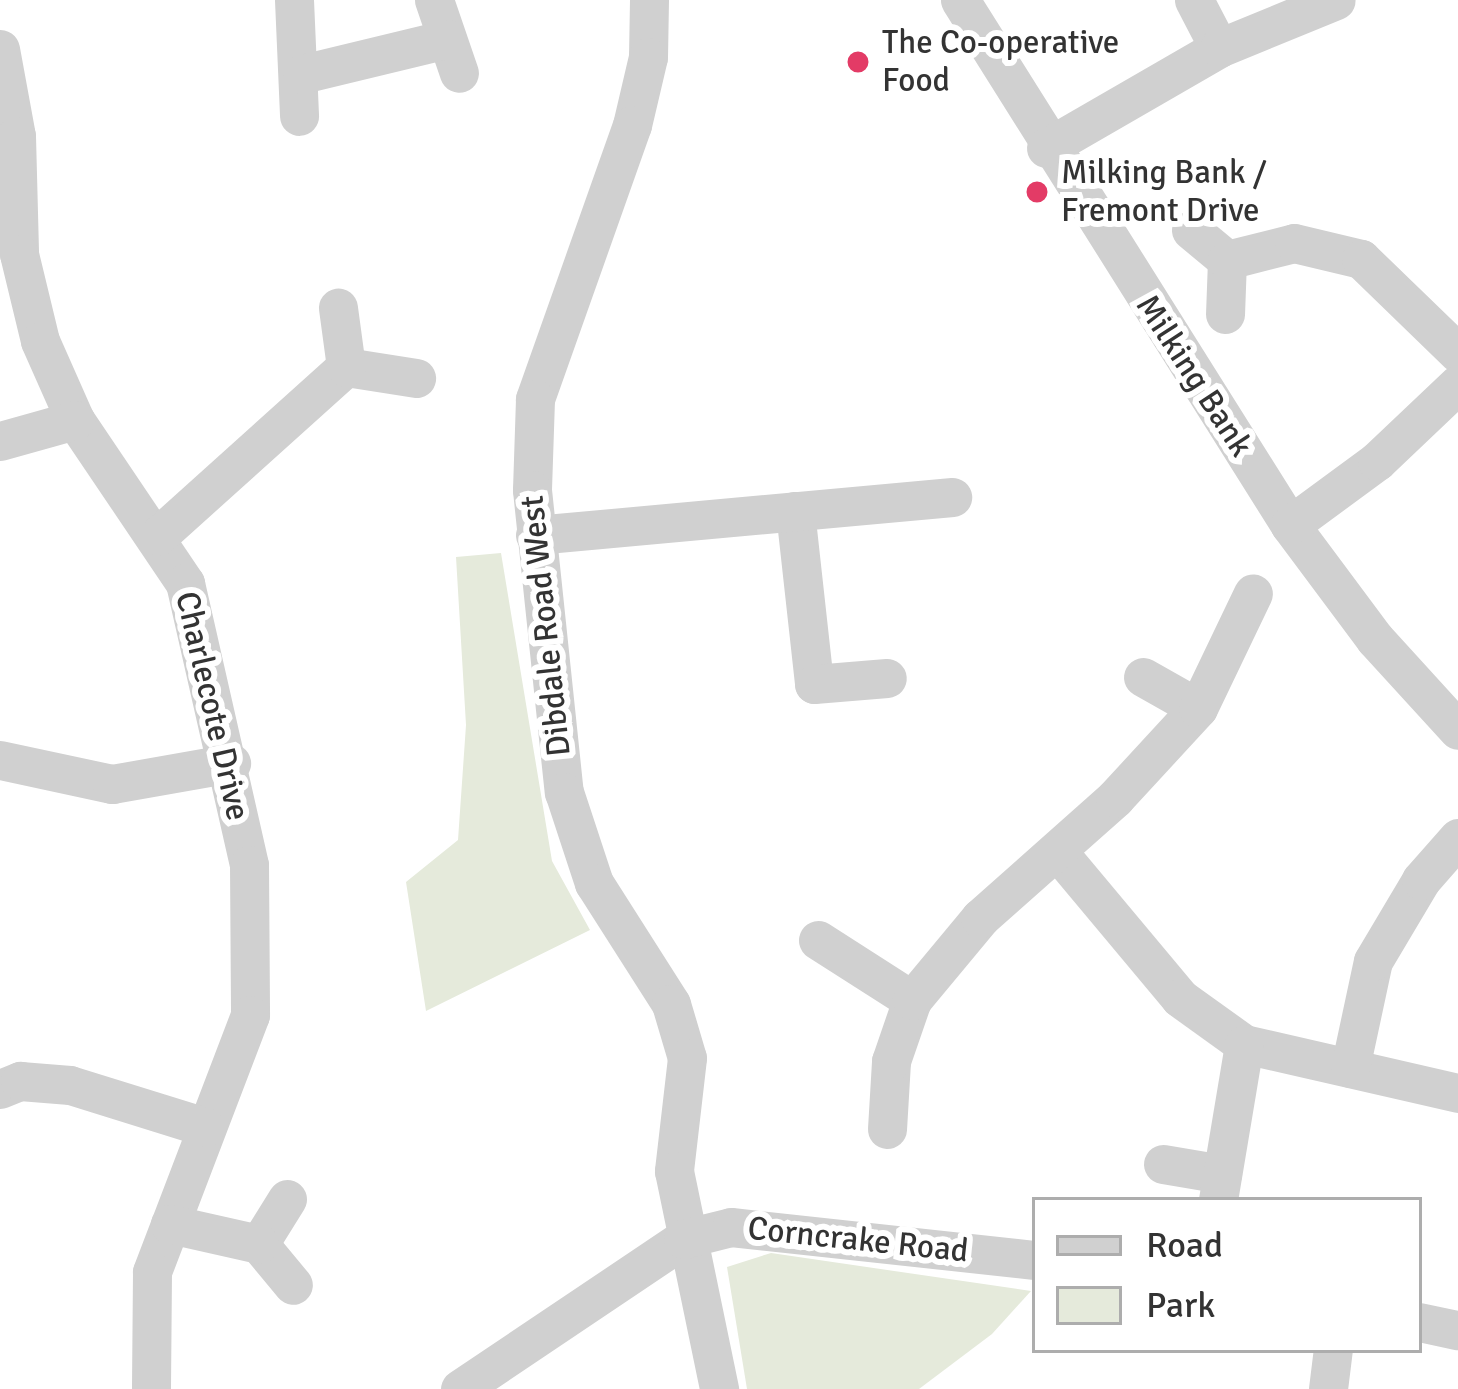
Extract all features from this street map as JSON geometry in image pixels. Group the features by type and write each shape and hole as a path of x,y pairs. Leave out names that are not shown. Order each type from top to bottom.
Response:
{"street":[{"path":"294,0 302,74 299,116"},
{"path":"302,74 453,56 434,0"},
{"name":"Dibdale Road West","path":"649,0 648,57 632,125 535,399 535,535 564,793 594,883 671,1004 687,1058 674,1172 683,1239 719,1389"},
{"name":"Milking Bank","path":"960,0 1046,148 1290,525 1375,639 1458,730"},
{"path":"1194,0 1219,48"},
{"path":"1046,148 1219,48 1336,0"},
{"name":"Charlecote Drive","path":"0,49 16,136 26,286 74,420 158,536 184,583 231,763 249,865 250,1015 152,1272 151,1389"},
{"path":"1191,230 1227,260"},
{"path":"1227,260 1294,243 1361,259 1458,353"},
{"path":"1225,314 1227,260"},
{"path":"338,308 346,367"},
{"path":"346,367 416,378"},
{"path":"158,536 346,367"},
{"path":"1290,525 1377,461 1458,384"},
{"path":"0,441 74,420"},
{"path":"535,535 952,496"},
{"path":"795,511 814,684 887,678"},
{"path":"887,1129 891,1061 912,1000 980,918 1058,852 1198,708 1253,593"},
{"path":"1143,676 1198,708"},
{"path":"0,760 112,784 231,763"},
{"path":"1350,1068 1373,961 1421,880 1458,838"},
{"path":"1058,852 1180,998 1244,1044 1458,1093"},
{"path":"818,940 912,1000"},
{"path":"1163,1164 1220,1187 1244,1044"},
{"path":"0,1089 20,1081 70,1085 205,1127"},
{"path":"259,1244 287,1199"},
{"path":"170,1223 259,1244 293,1285"},
{"name":"Corncrake Road","path":"683,1239 731,1227 782,1227 1032,1260"},
{"path":"460,1389 683,1239"},
{"path":"1422,1323 1458,1330"},
{"path":"1328,1389 1333,1353"}],"green space":[{"path":"501,553 552,861 590,930 426,1011 406,882 458,840 466,725 456,557"},
{"path":"771,1253 1031,1291 992,1334 919,1389 747,1389 727,1267"}],"place":[{"name":"The Co-operative Food","path":"858,62"},
{"name":"Milking Bank / Fremont Drive","path":"1037,192"}]}
